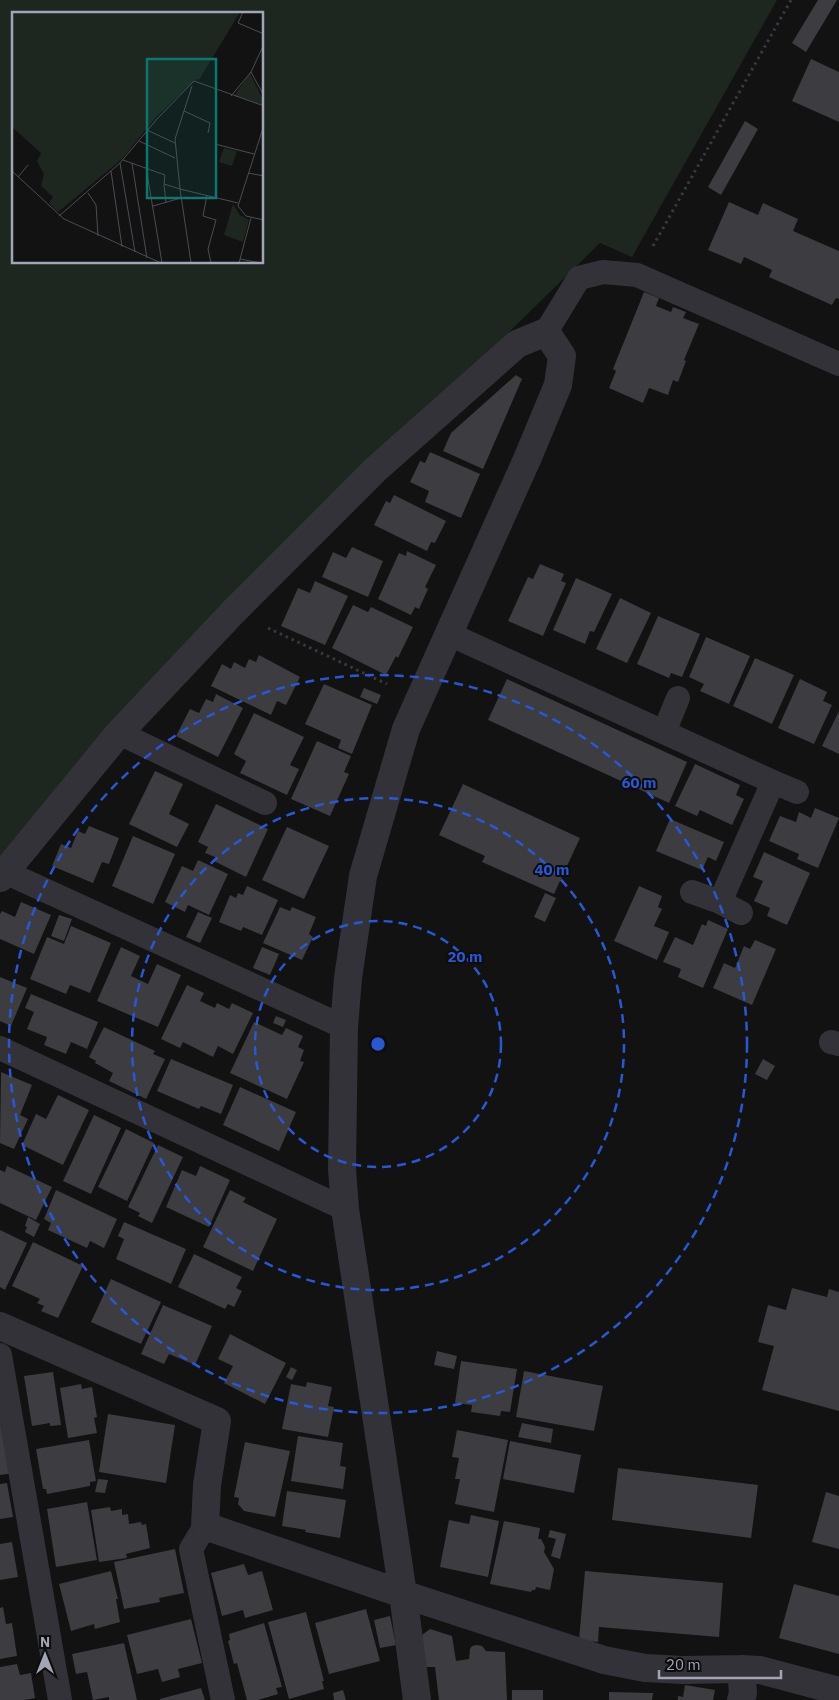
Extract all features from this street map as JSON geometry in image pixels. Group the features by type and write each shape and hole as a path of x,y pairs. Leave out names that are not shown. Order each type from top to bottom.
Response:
{"street":[{"path":"2,875 119,733 233,612 376,469 496,360 517,344 546,332 562,356 558,385 528,457 406,729 363,876 348,978 344,1026 342,1169 345,1209 403,1594 417,1700"},
{"path":"0,1326 217,1421 207,1485 205,1526 604,1660 645,1668 760,1670 839,1691"},
{"path":"741,1669 743,1693 741,1700"}],"lane":[{"path":"546,332 578,278 602,272 637,275 839,364"},
{"path":"449,634 797,792"},
{"path":"664,732 678,698"},
{"path":"119,733 265,803"},
{"path":"720,902 773,782"},
{"path":"2,875 344,1026"},
{"path":"692,892 720,902 742,913"},
{"path":"0,1048 345,1209"},
{"path":"0,1355 60,1700"},
{"path":"205,1526 191,1549 223,1700"}],"path":[{"path":"637,275 792,0"},
{"path":"233,612 419,699"}],"shaded area":[{"path":"0,0 777,0 632,257 600,243 115,718 0,859"}],"building":[{"path":"818,0 837,0 806,52 792,43"},
{"path":"811,59 839,72 839,122 792,101"},
{"path":"745,121 758,129 721,195 708,187"},
{"path":"729,202 758,215 763,203 798,219 793,231 839,251 839,299 836,298 832,305 769,277 772,270 744,257 741,264 708,250"},
{"path":"644,292 659,298 656,306 671,312 673,307 686,312 683,318 699,324 684,360 686,361 678,382 673,380 668,395 649,388 643,403 609,388 616,371 613,369"},
{"path":"516,375 522,379 483,469 443,451 451,433"},
{"path":"430,452 480,474 461,518 425,502 429,491 410,482 420,461 425,463"},
{"path":"394,495 446,521 435,543 431,542 427,551 374,525 386,501 390,503"},
{"path":"352,547 383,561 368,597 322,577 333,552 346,558"},
{"path":"407,551 436,565 425,587 428,589 419,609 415,607 411,615 378,599 399,553 406,556"},
{"path":"540,564 564,574 561,581 566,583 543,636 508,621 528,577 533,579"},
{"path":"576,578 612,594 594,632 590,631 585,644 553,630"},
{"path":"315,581 348,596 325,645 281,626 298,588 310,593"},
{"path":"620,598 651,613 627,663 596,649"},
{"path":"353,605 368,612 371,607 413,627 398,658 396,656 386,675 332,648"},
{"path":"658,616 700,634 682,677 671,673 669,678 637,664"},
{"path":"706,637 750,656 729,704 700,691 704,684 689,677"},
{"path":"259,655 300,677 286,705 277,701 271,715 211,686 222,664 231,669 234,662 245,668 249,659 256,662"},
{"path":"755,658 794,675 772,724 733,706"},
{"path":"507,679 687,762 669,803 488,720"},
{"path":"800,679 827,692 823,701 832,705 814,744 778,728"},
{"path":"324,684 372,705 352,754 338,748 341,740 305,724"},
{"path":"364,688 381,695 377,704 360,697"},
{"path":"216,694 243,708 218,757 176,736 190,709 199,713 206,699 213,702"},
{"path":"839,711 839,754 822,746"},
{"path":"254,713 304,737 290,765 299,769 287,795 240,773 246,761 234,754"},
{"path":"317,741 351,756 344,772 349,774 330,816 291,799"},
{"path":"695,764 740,785 736,795 744,799 732,825 700,810 697,816 675,806"},
{"path":"155,771 183,784 169,814 189,824 177,847 129,824"},
{"path":"463,784 580,838 554,894 482,862 485,856 439,835"},
{"path":"216,804 268,829 246,877 214,861 215,857 205,853 208,847 198,842"},
{"path":"815,808 839,818 818,868 797,859 799,854 769,841 780,816 796,822 799,812 811,818"},
{"path":"670,819 724,842 716,861 708,857 702,870 656,851"},
{"path":"89,826 119,838 109,864 102,862 93,883 52,866 61,844 71,848 78,831 85,834"},
{"path":"287,827 329,846 304,899 262,880"},
{"path":"133,836 175,854 153,904 112,886"},
{"path":"764,852 810,873 787,925 767,916 770,908 754,901 763,881 753,877"},
{"path":"198,860 228,874 209,915 188,905 185,912 165,902 182,866 193,871"},
{"path":"247,886 278,900 262,935 243,927 241,931 219,922 230,895 236,898 238,893 243,895"},
{"path":"639,886 662,896 658,907 662,909 654,926 669,932 657,960 614,941"},
{"path":"545,893 556,898 545,922 534,917"},
{"path":"21,902 51,915 34,954 0,939 0,914 2,911 15,917"},
{"path":"280,907 290,911 292,907 316,917 309,934 313,937 302,960 263,943"},
{"path":"198,912 212,918 200,943 186,937"},
{"path":"59,915 72,919 64,941 51,936"},
{"path":"708,920 728,929 703,988 678,977 681,969 663,962 675,937 693,945 702,924 706,926"},
{"path":"71,926 111,943 90,993 70,985 66,994 30,979 47,937 64,944"},
{"path":"755,940 776,949 752,1005 713,988 724,963 735,968 744,946 750,949"},
{"path":"121,947 140,956 131,976 148,984 157,964 181,975 158,1027 97,1001"},
{"path":"262,947 279,954 270,975 253,968"},
{"path":"0,977 27,988 11,1026 0,1021"},
{"path":"187,985 204,993 200,1001 215,1008 217,1003 229,1009 232,1003 253,1013 233,1054 218,1046 213,1057 183,1042 180,1048 161,1039"},
{"path":"31,994 98,1022 87,1049 71,1042 66,1054 44,1045 47,1037 27,1029 34,1012 25,1008"},
{"path":"276,1016 286,1020 283,1027 273,1023"},
{"path":"254,1022 282,1035 286,1028 303,1036 298,1047 304,1050 300,1061 304,1062 287,1099 230,1073"},
{"path":"104,1027 155,1051 153,1054 165,1059 146,1099 109,1081 113,1073 95,1063 96,1061 89,1057"},
{"path":"171,1059 233,1085 221,1114 201,1106 199,1109 157,1091"},
{"path":"763,1059 775,1066 767,1080 755,1074"},
{"path":"1,1072 32,1085 20,1115 28,1119 14,1149 0,1143"},
{"path":"240,1087 296,1112 279,1151 223,1125"},
{"path":"58,1095 89,1110 63,1165 22,1145 36,1114 46,1119"},
{"path":"94,1115 121,1128 91,1194 63,1181"},
{"path":"126,1129 154,1143 127,1201 98,1187"},
{"path":"158,1145 183,1157 152,1223 138,1216 140,1213 128,1207"},
{"path":"7,1166 52,1187 36,1220 0,1203 0,1170 5,1172"},
{"path":"200,1166 230,1180 209,1227 166,1207 182,1170 196,1176"},
{"path":"56,1190 117,1219 104,1248 90,1241 87,1248 48,1230 51,1223 44,1219"},
{"path":"230,1190 246,1198 243,1202 277,1219 253,1271 203,1247"},
{"path":"28,1217 40,1224 34,1237 25,1232"},
{"path":"124,1222 186,1249 171,1284 116,1259 124,1239 118,1236"},
{"path":"0,1230 27,1243 5,1290 0,1287"},
{"path":"33,1242 83,1266 58,1318 41,1311 44,1306 37,1303 40,1299 12,1286"},
{"path":"194,1254 242,1277 236,1288 242,1291 234,1307 228,1304 225,1309 178,1287"},
{"path":"111,1279 161,1302 141,1344 91,1322"},
{"path":"792,1288 827,1297 829,1289 839,1292 839,1411 762,1390 774,1346 758,1342 768,1305 786,1310"},
{"path":"163,1305 212,1326 195,1365 169,1354 164,1364 141,1354"},
{"path":"230,1334 286,1363 265,1404 224,1383 233,1366 218,1359"},
{"path":"437,1351 457,1356 454,1369 434,1365"},
{"path":"461,1361 517,1369 510,1412 501,1411 500,1416 471,1412 472,1405 455,1403"},
{"path":"291,1367 297,1370 292,1380 286,1377"},
{"path":"524,1371 603,1386 594,1431 516,1417"},
{"path":"53,1372 61,1425 50,1426 50,1423 32,1426 24,1376"},
{"path":"307,1382 332,1387 328,1406 334,1407 328,1437 282,1429 291,1384 306,1387"},
{"path":"81,1384 82,1389 92,1387 97,1417 94,1418 97,1433 68,1438 60,1388"},
{"path":"108,1414 175,1425 166,1483 99,1472"},
{"path":"0,1419 15,1473 0,1475"},
{"path":"522,1423 553,1429 551,1443 518,1437"},
{"path":"457,1430 508,1440 494,1512 455,1504 460,1479 455,1479 459,1458 452,1457"},
{"path":"298,1436 343,1443 340,1466 346,1467 343,1489 291,1481"},
{"path":"89,1440 96,1481 90,1482 90,1486 47,1494 46,1489 43,1489 36,1449"},
{"path":"510,1441 581,1455 574,1493 503,1479"},
{"path":"245,1442 290,1451 275,1517 244,1511 238,1504 239,1498 234,1497"},
{"path":"618,1468 758,1485 751,1538 612,1520"},
{"path":"98,1479 108,1480 105,1493 95,1492"},
{"path":"7,1483 13,1517 0,1519 0,1484"},
{"path":"287,1491 346,1500 340,1538 282,1526"},
{"path":"826,1492 839,1496 839,1549 812,1542"},
{"path":"87,1502 97,1560 56,1567 47,1509"},
{"path":"110,1507 111,1511 122,1509 122,1515 128,1514 129,1524 141,1522 142,1525 146,1524 150,1548 126,1554 127,1558 99,1562 91,1510"},
{"path":"471,1515 499,1521 488,1577 440,1567 449,1520 469,1524"},
{"path":"504,1521 540,1528 538,1539 541,1539 545,1547 544,1552 554,1569 550,1590 536,1587 531,1592 490,1584"},
{"path":"550,1530 566,1534 560,1559 551,1556 556,1539 548,1537"},
{"path":"12,1542 18,1577 0,1580 0,1544"},
{"path":"175,1549 184,1593 159,1598 160,1602 124,1609 114,1562"},
{"path":"244,1564 248,1575 262,1571 273,1610 245,1618 243,1610 222,1616 211,1573"},
{"path":"111,1571 118,1599 116,1599 120,1622 95,1629 94,1624 71,1631 59,1584"},
{"path":"585,1571 723,1583 719,1637 599,1627 598,1642 579,1640"},
{"path":"794,1584 839,1596 839,1654 779,1638"},
{"path":"3,1607 6,1624 12,1623 17,1656 0,1659 0,1608"},
{"path":"366,1609 380,1661 329,1674 315,1623"},
{"path":"306,1612 324,1681 322,1681 324,1689 289,1699 268,1622"},
{"path":"390,1616 396,1645 380,1648 374,1620"},
{"path":"191,1619 202,1663 178,1669 180,1677 162,1682 158,1669 137,1674 127,1635"},
{"path":"264,1623 282,1687 276,1688 278,1694 258,1700 247,1700 237,1663 234,1664 228,1641 230,1640 229,1634"},
{"path":"430,1629 452,1636 456,1661 469,1659 470,1649 472,1646 477,1645 482,1646 486,1651 505,1652 507,1700 439,1700 435,1667 426,1667 422,1635"},
{"path":"124,1643 137,1700 109,1700 109,1697 93,1700 87,1672 76,1674 72,1654"},
{"path":"17,1664 20,1675 31,1673 35,1698 0,1700 0,1667"},
{"path":"685,1685 715,1690 713,1700 678,1700 678,1696 683,1697"},
{"path":"201,1688 205,1700 160,1700 160,1699"},
{"path":"343,1690 346,1700 334,1700 333,1693"},
{"path":"512,1690 543,1690 543,1700 512,1700"},
{"path":"609,1692 653,1693 652,1700 609,1700"}]}
